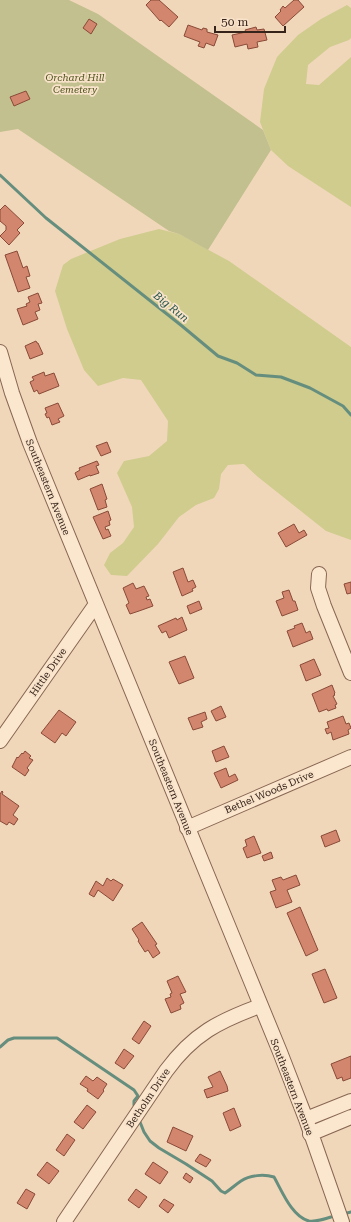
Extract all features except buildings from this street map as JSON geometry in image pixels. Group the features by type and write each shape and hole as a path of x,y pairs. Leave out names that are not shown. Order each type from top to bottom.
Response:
{"street":[{"name":"Southeastern Avenue","path":"0,352 12,393 30,443 306,1119 342,1222"},
{"path":"319,574 318,588 351,673"},
{"name":"Hittle Drive","path":"0,741 96,604"},
{"name":"Bethel Woods Drive","path":"187,828 351,757"},
{"name":"Betholm Drive","path":"64,1222 166,1071 180,1054 196,1039 217,1024 232,1016 260,1006"},
{"path":"306,1119 351,1101"},
{"path":"310,1134 351,1117"}],"shaded area":[{"path":"347,5 351,8 351,38 330,47 308,65 306,84 319,85 351,57 351,207 288,166 271,150 260,122 264,89 277,57 298,35 321,19"},
{"path":"159,229 179,234 229,261 351,347 351,540 326,531 258,477 244,464 228,465 221,474 219,489 214,498 196,505 179,517 158,544 127,576 111,575 104,565 110,553 123,543 134,527 132,507 117,473 124,461 149,456 167,441 168,421 141,380 123,378 98,386 84,370 67,329 55,291 63,265 71,259 120,239"}],"green space":[{"name":"Orchard Hill Cemetery","path":"0,0 69,0 98,14 263,130 271,150 208,250 179,234 169,231 18,129 0,132"}],"waterway":[{"name":"Big Run","path":"0,175 46,218 218,356 237,363 256,375 281,377 310,388 343,406 351,415"},
{"path":"0,1047 8,1040 14,1038 57,1038 134,1090 138,1096 134,1101 134,1105"},
{"path":"140,1122 150,1141 212,1181 221,1191 225,1193 249,1177 262,1175 270,1176 274,1177 288,1203 303,1219 314,1221 331,1217"},
{"path":"347,1213 351,1212"}]}
